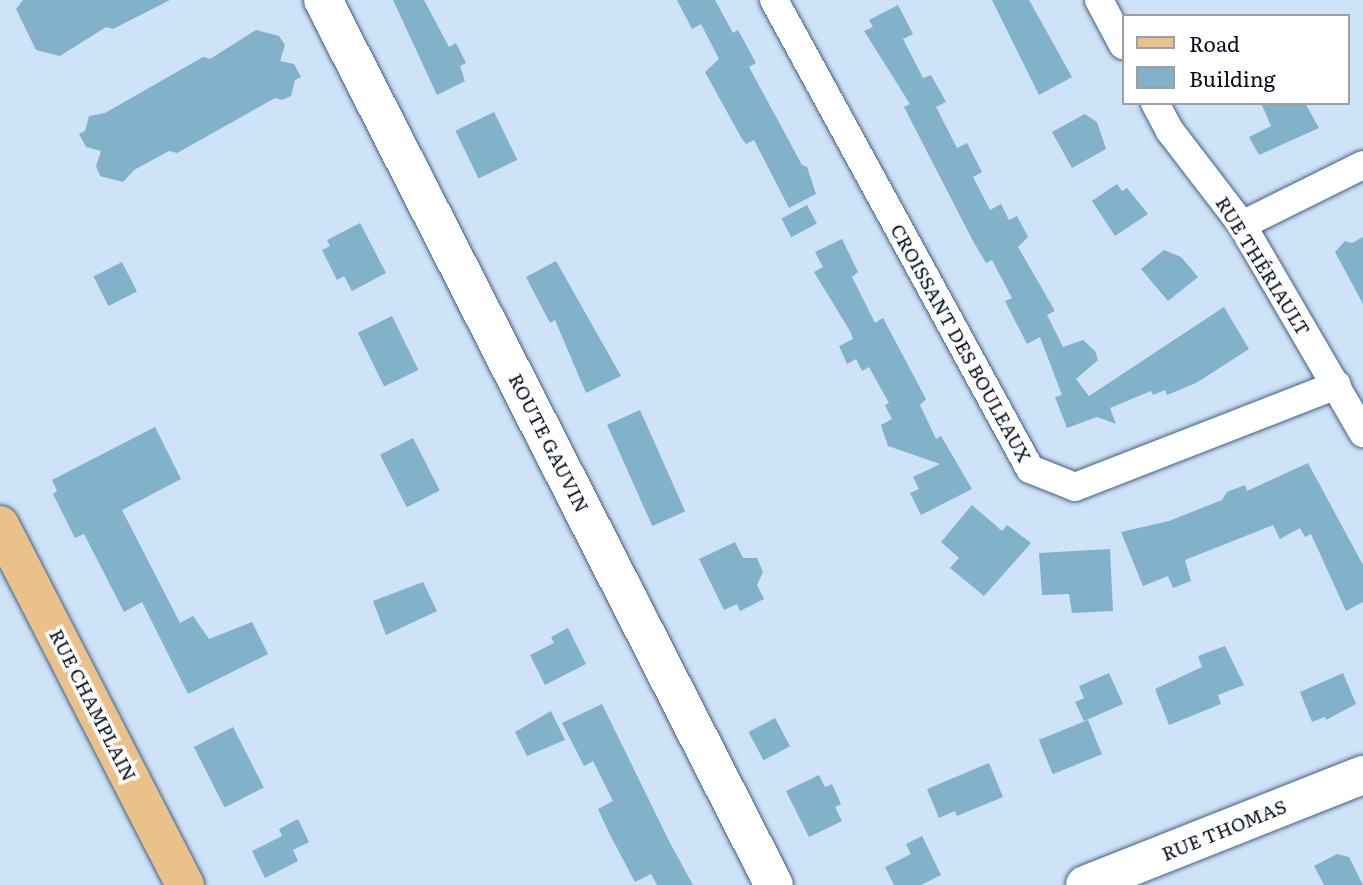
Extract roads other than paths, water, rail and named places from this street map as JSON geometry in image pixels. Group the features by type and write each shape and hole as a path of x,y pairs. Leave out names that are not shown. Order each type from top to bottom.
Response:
{"main road":[{"name":"RUE CHAMPLAIN","path":"0,525 186,885"}],"street":[{"name":"ROUTE GAUVIN","path":"323,0 774,885"},
{"name":"CROISSANT DES BOULEAUX","path":"774,0 1030,469 1075,488 1337,385"},
{"path":"1099,0 1122,43"},
{"name":"RUE THÉRIAULT","path":"1156,105 1170,131 1242,225 1363,433"},
{"path":"1242,225 1363,165"},
{"name":"RUE THOMAS","path":"1085,885 1363,775"}]}
